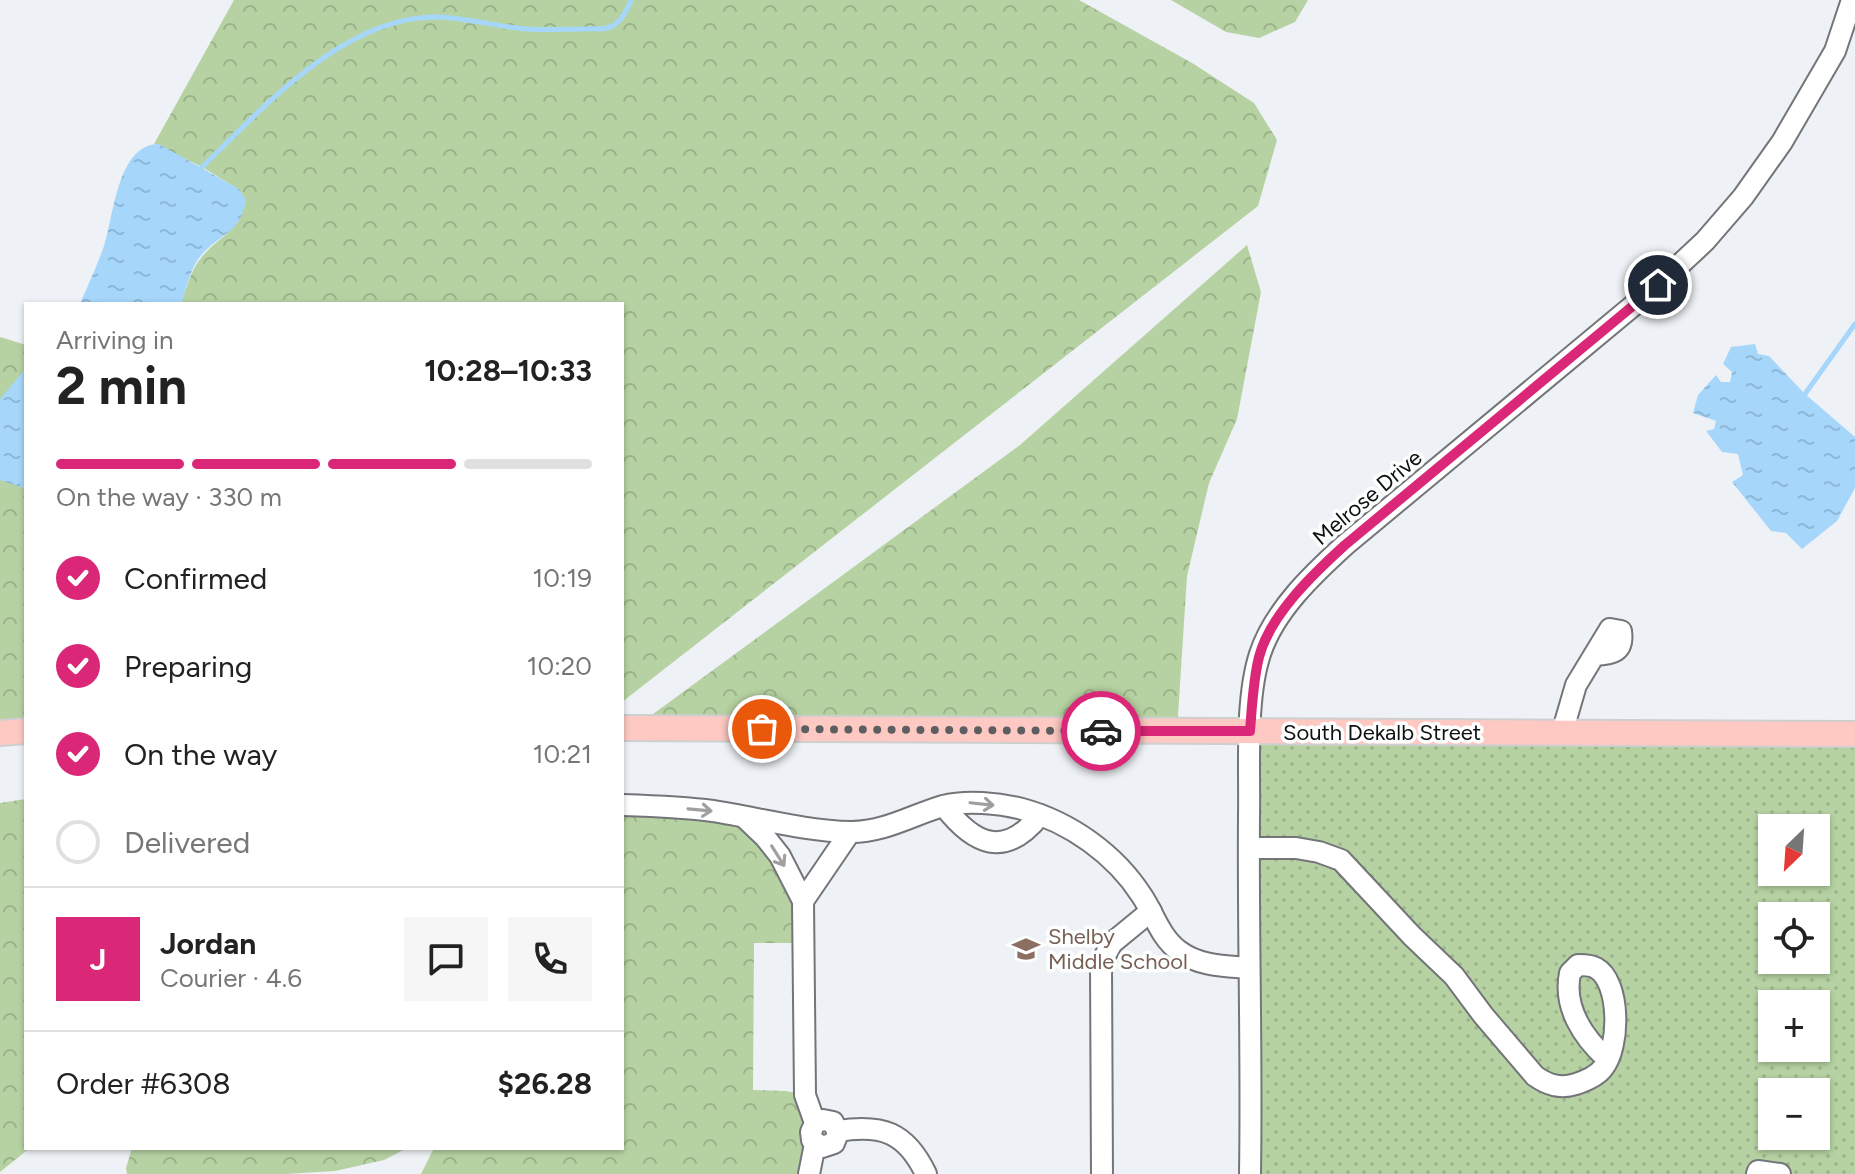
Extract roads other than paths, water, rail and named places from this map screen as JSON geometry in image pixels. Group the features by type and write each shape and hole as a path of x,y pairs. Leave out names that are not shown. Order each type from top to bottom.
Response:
{"main road":[{"name":"South Dekalb Street","path":"624,728 1855,734"},
{"path":"0,733 24,731"}],"street":[{"name":"Melrose Drive","path":"1250,1174 1250,731 1260,655 1267,637 1304,585 1345,545 1658,285 1705,241 1743,197 1782,142 1850,23 1852,0"},
{"path":"1562,733 1571,696 1594,655"},
{"path":"624,805 713,811 850,832 894,825 944,806 966,803 1020,808 1066,826 1096,846 1127,874 1168,940 1187,955 1213,965 1248,968"},
{"path":"944,806 969,833 996,843 1017,838 1040,815"},
{"path":"744,817 780,856 803,901 805,1095 815,1134"},
{"path":"803,901 850,832"},
{"path":"1249,848 1296,848 1341,860 1454,976 1483,1015 1535,1076 1545,1083 1569,1086 1587,1080 1604,1067 1607,1059"},
{"path":"1102,1174 1101,963 1112,943 1151,911"},
{"path":"809,1174 815,1134 823,1120 830,1121 838,1131 858,1128 888,1131 913,1151 926,1174"},
{"path":"1757,1174 1758,1171 1780,1174"}],"water":[{"path":"159,144 239,189 246,200 244,210 236,225 200,257 182,302 81,302 104,246 126,169 134,156 145,147"},
{"path":"1755,344 1758,354 1769,356 1805,394 1855,437 1855,488 1837,521 1802,549 1786,533 1771,531 1732,482 1743,475 1738,454 1722,452 1706,431 1714,429 1716,421 1693,413 1698,395 1716,375 1721,382 1730,382 1732,372 1723,364 1731,347"},
{"path":"24,370 24,488 0,480 0,399"}],"waterway":[{"path":"202,167 308,69 371,31 405,20 439,17 526,29 604,29 620,20 631,0"},
{"path":"1805,394 1855,324"}],"place":[{"name":"Shelby Middle School","path":"1026,949"}]}
